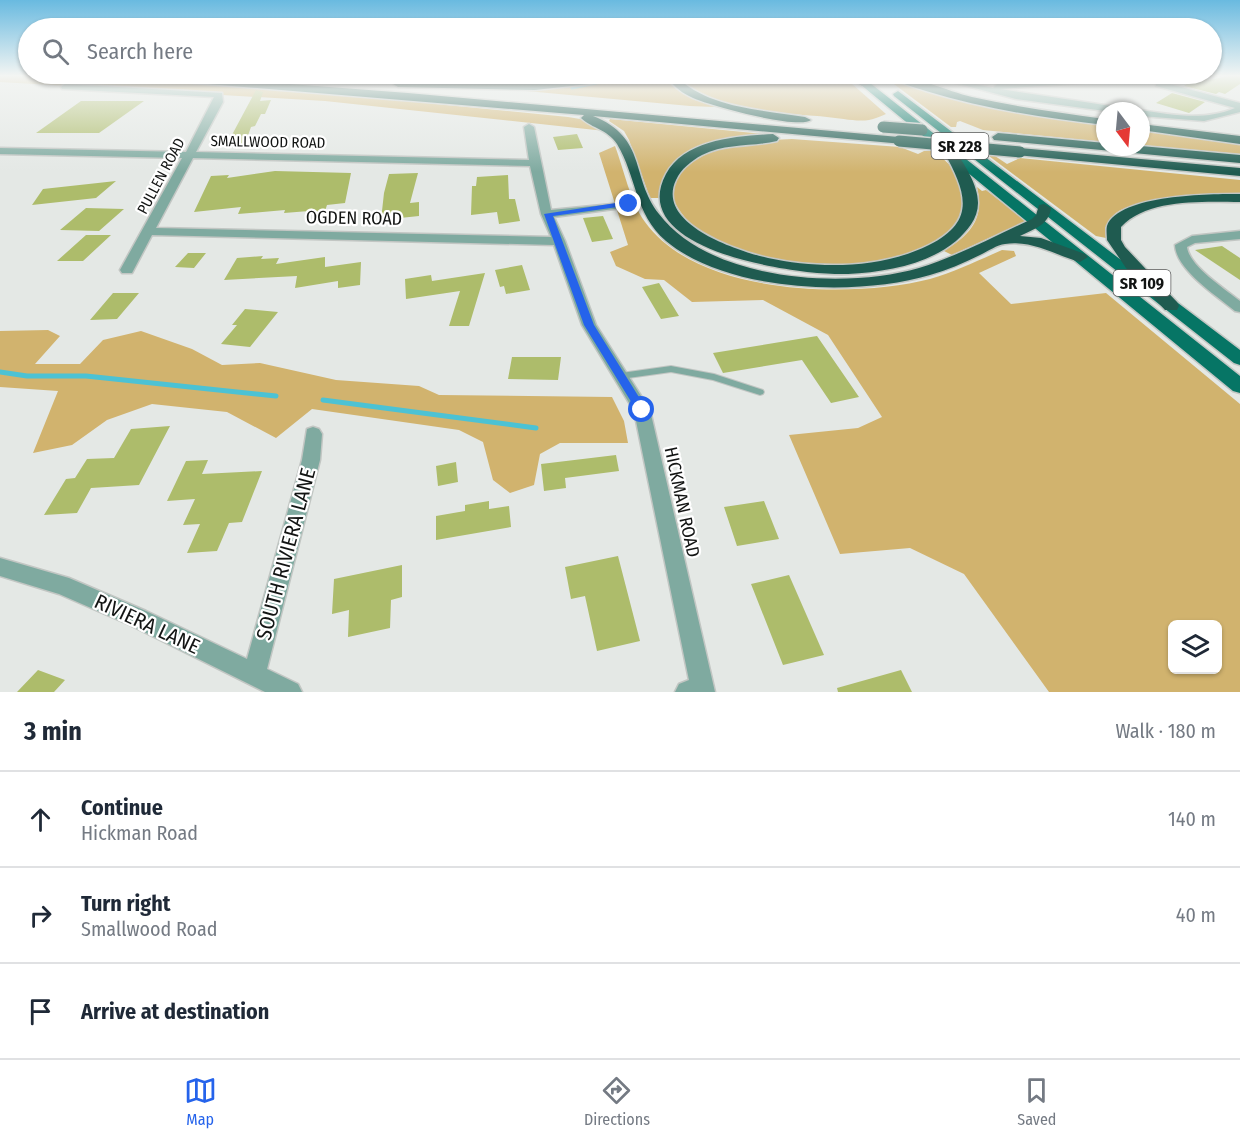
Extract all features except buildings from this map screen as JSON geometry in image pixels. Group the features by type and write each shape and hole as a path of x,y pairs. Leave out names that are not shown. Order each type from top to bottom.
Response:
{"highway":[{"path":"521,107 580,116 595,120 615,130 621,137 656,223 696,254 740,271 782,280 834,283 875,281 936,268 999,239 1040,215"},
{"name":"SR 228","path":"530,107 1240,172"},
{"name":"SR 228","path":"660,107 1096,146"},
{"path":"741,107 805,120"},
{"path":"1015,107 1096,121"},
{"path":"1150,128 1240,140"},
{"path":"899,141 771,138 715,146 696,153 671,174 666,190 668,206 679,222 695,235 735,254 760,262 824,270 890,264 917,257 939,247 957,234 968,220 973,208 972,195 966,179 950,152"},
{"name":"SR 228","path":"1150,151 1240,159"},
{"path":"1172,306 1119,250 1113,237 1113,228 1117,221 1124,214 1170,202 1240,198"},
{"path":"999,239 1036,241 1080,257"}],"main road":[{"name":"SR 109","path":"900,107 950,152 1172,306 1240,359"},
{"name":"SR 109","path":"905,107 1040,215 1080,257 1240,386"}],"street":[{"name":"PULLEN ROAD","path":"127,270 216,107"},
{"path":"1150,114 1202,117 1229,114 1240,107"},
{"name":"HICKMAN ROAD","path":"529,127 552,230 559,241 589,325 642,410 698,691"},
{"name":"SMALLWOOD ROAD","path":"0,151 536,163"},
{"path":"548,214 629,204"},
{"name":"OGDEN ROAD","path":"148,231 559,241"},
{"path":"1240,235 1192,240 1181,245 1179,250 1200,275 1240,308"},
{"name":"SOUTH RIVIERA LANE","path":"254,674 311,460 313,434"},
{"name":"RIVIERA LANE","path":"0,567 62,585 290,692"}],"lane":[{"path":"621,376 671,369 714,377 760,392"}],"shaded area":[{"path":"384,107 470,107 568,117 586,120 605,131"},
{"path":"741,107 878,107 886,114 871,120 859,121"},
{"path":"925,107 1017,107 1096,122 1096,141 983,130 960,121 957,122 956,127 951,127"},
{"path":"610,119 765,134 766,136 716,146 683,158 671,168 663,181 661,198 650,198 629,140 624,131 609,121"},
{"path":"1150,130 1240,142 1240,154 1150,146"},
{"path":"792,139 900,147 918,154 924,151 935,151 952,167 959,178 964,201 963,214 950,233 929,247 901,257 838,265 807,264 757,257 723,245 693,226 676,204 672,192 675,179 702,156 730,146"},
{"path":"615,146 631,195 645,222 669,247 701,265 738,278 778,286 860,289 930,279 1002,250 1014,251 1016,256 979,273 1011,304 1106,293 1240,404 1240,692 1049,692 964,574 910,548 840,554 789,435 858,428 882,417 828,335 763,300 692,302 664,280 645,279 616,266 610,252 628,245 599,153"},
{"path":"989,156 995,156 1007,164 1020,158 1240,180 1240,196 1194,198 1140,204 1126,208 1116,213 1105,228 1106,238 1096,236"},
{"path":"977,187 982,191 986,190 1026,221 952,255 944,251 968,232 977,217 979,198"},
{"path":"48,330 60,336 35,364 80,364 103,340 141,331 192,349 222,365 260,363 336,380 419,386 439,395 612,397 624,421 628,443 560,443 540,454 534,485 510,493 493,480 483,442 459,430 312,409 276,438 227,412 152,404 107,420 72,445 33,453 58,391 0,387 0,331"}],"waterway":[{"path":"0,372 27,376 86,376 276,396"},
{"path":"323,400 536,428"}],"route":[{"path":"629,204 548,214 589,325 642,410"}]}
